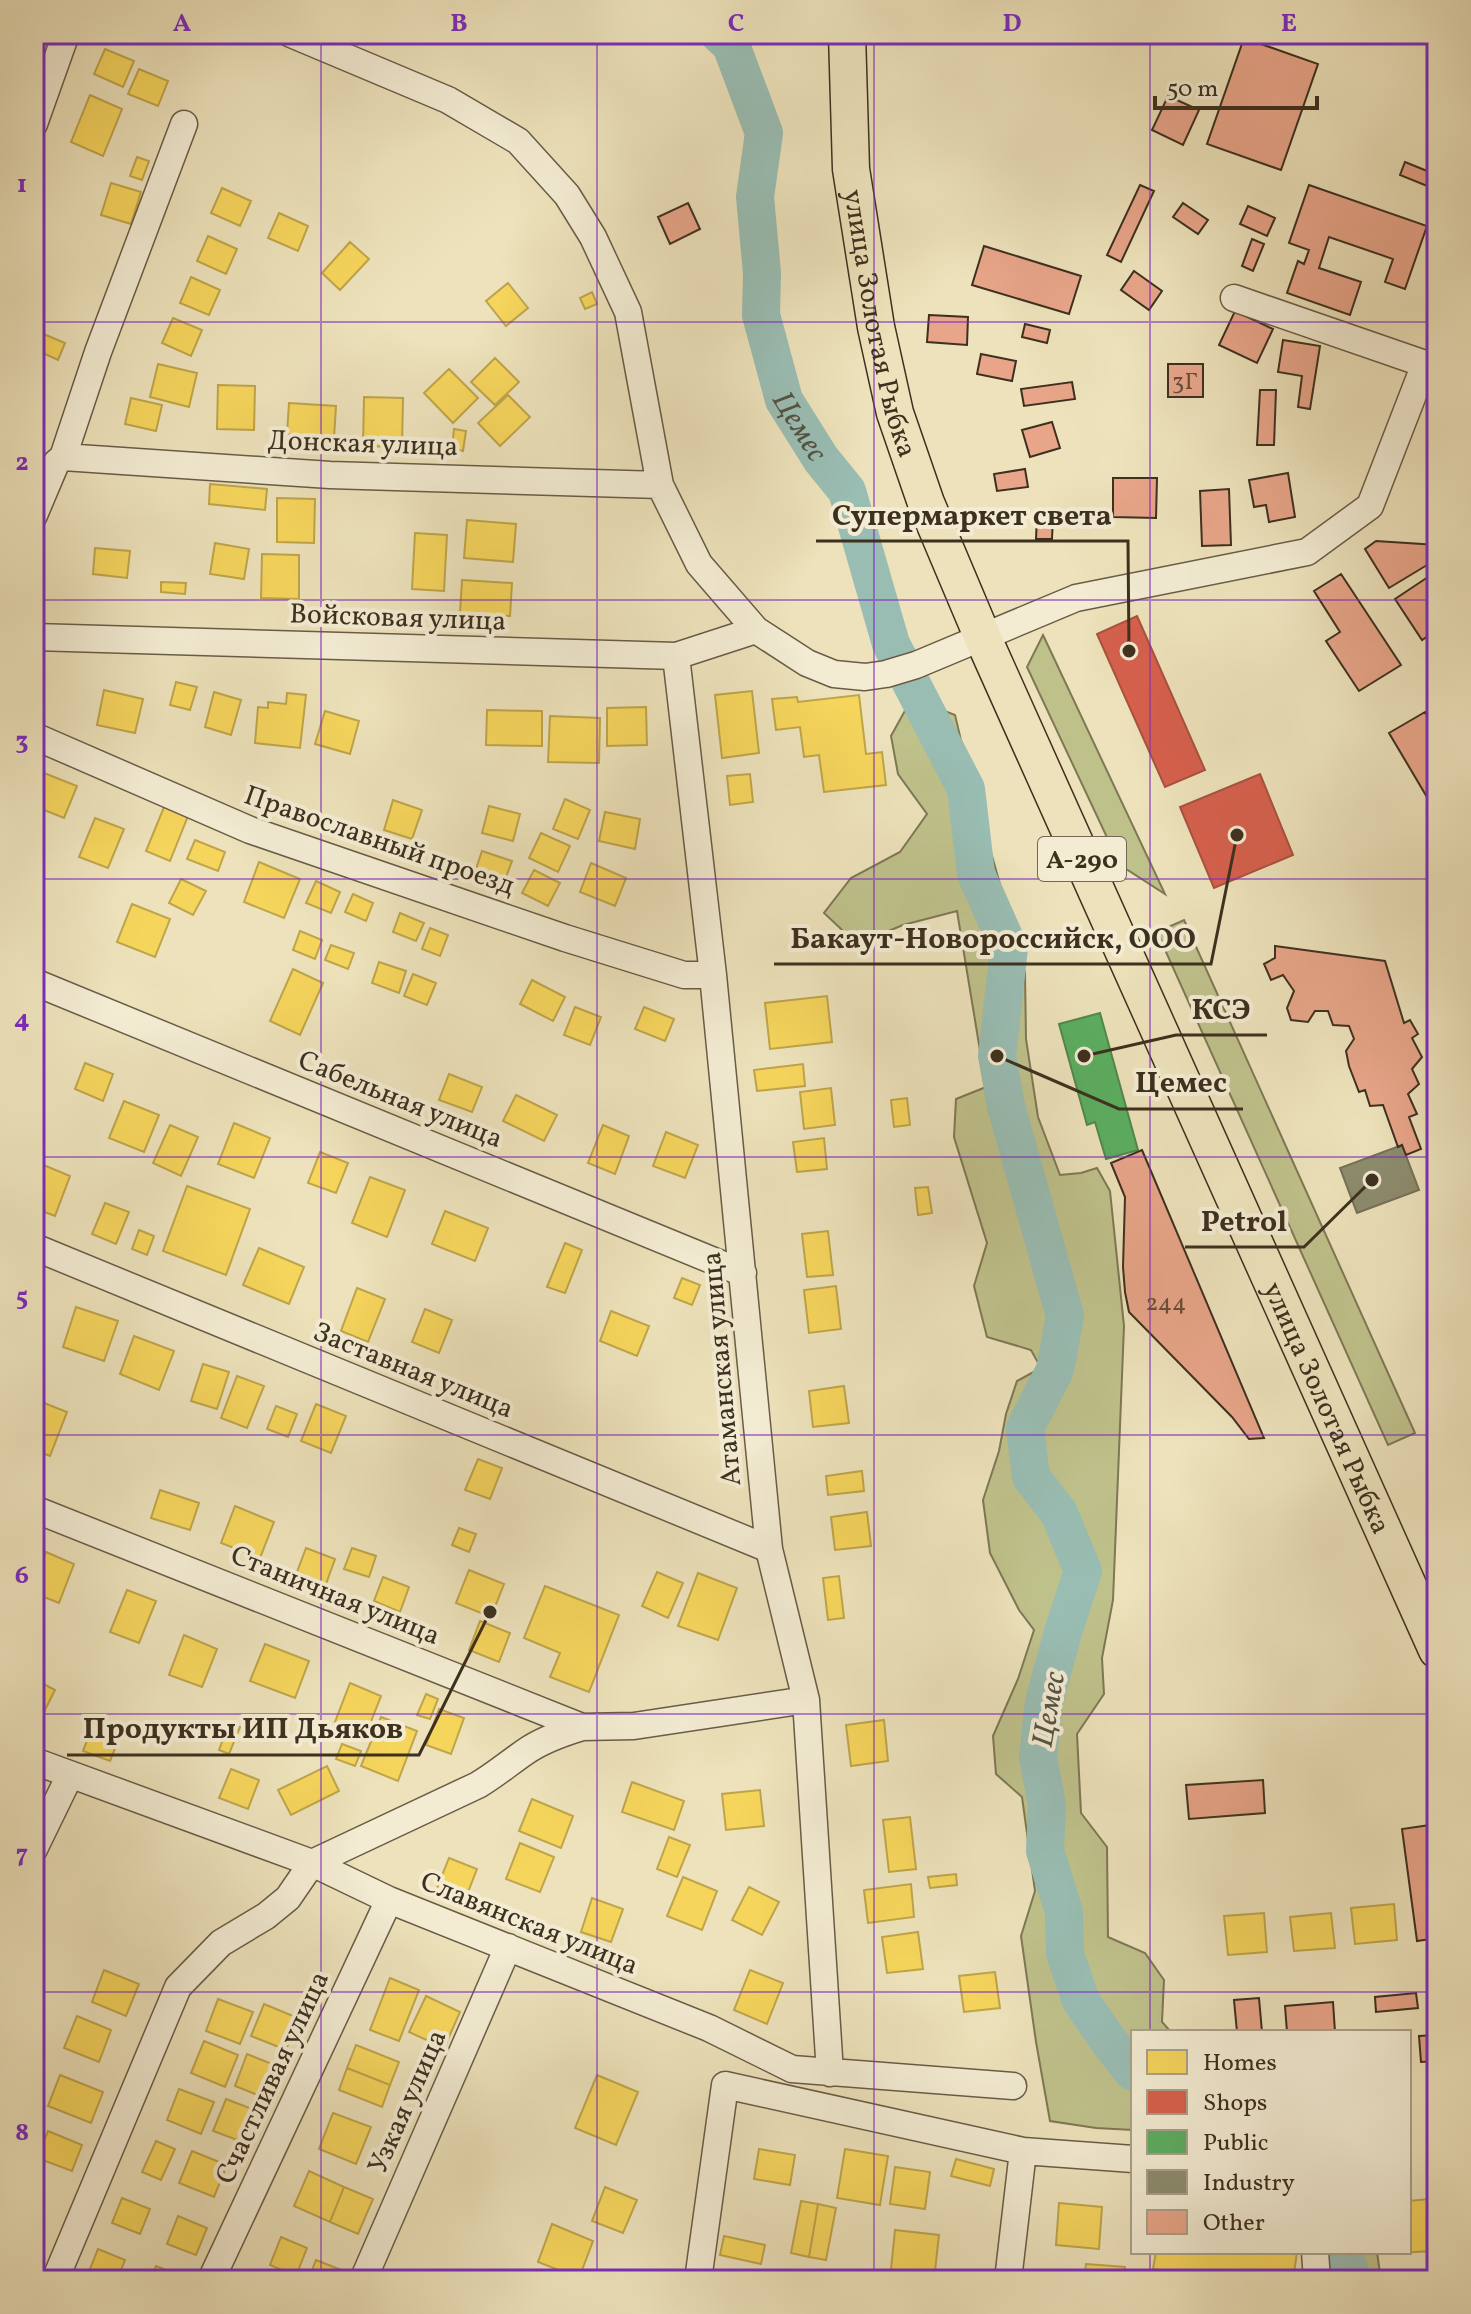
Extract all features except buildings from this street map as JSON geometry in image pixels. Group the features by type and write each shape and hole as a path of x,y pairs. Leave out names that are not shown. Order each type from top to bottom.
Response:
{"highway":[{"name":"улица Золотая Рыбка","path":"847,34 851,169 876,327 895,413 926,503 983,638 1437,1650"}],"street":[{"path":"34,124 66,34"},
{"path":"291,34 460,107 518,141 567,195 593,237 628,312 660,485 699,564 756,630 807,663 834,674 865,677 916,665 1076,598 1307,552 1370,506 1425,364 1234,298"},
{"path":"34,515 56,463 63,457 98,352 184,124"},
{"name":"Донская улица","path":"63,457 330,475 660,485"},
{"name":"Войсковая улица","path":"34,637 676,656 756,630"},
{"name":"Атаманская улица","path":"676,656 713,975 769,1549 806,1700 830,2073"},
{"name":"Православный проезд","path":"34,736 250,830 565,938 684,975 713,975"},
{"name":"Сабельная улица","path":"34,982 743,1273"},
{"name":"Заставная улица","path":"34,1247 769,1549"},
{"name":"Станичная улица","path":"34,1509 582,1727 634,1726 806,1700"},
{"path":"55,2280 178,1987 221,1943 266,1916 288,1898 312,1863 478,1785 551,1737 582,1727"},
{"name":"Славянская улица","path":"34,1761 312,1863 389,1900 709,2028 792,2069 1013,2086"},
{"path":"34,1849 70,1775"},
{"name":"Счастливая улица","path":"211,2280 389,1900"},
{"name":"Узкая улица","path":"363,2280 508,1947"},
{"path":"698,2280 725,2085 1023,2151 1131,2159"},
{"path":"1008,2280 1023,2151"},
{"path":"1315,2254 1317,2280"}],"green space":[{"path":"1043,635 1165,894 1120,865 1027,667"},
{"path":"932,706 955,715 1025,973 1026,1039 1038,1117 1060,1175 1097,1168 1110,1191 1124,1326 1113,1600 1102,1658 1104,1694 1077,1734 1081,1813 1107,1847 1108,1937 1145,1953 1164,1980 1162,2022 1169,2030 1131,2030 1131,2130 1050,2121 1021,1936 1035,1891 1022,1797 996,1774 993,1736 1018,1679 1034,1630 1019,1610 990,1553 983,1500 1017,1381 1041,1368 1031,1350 987,1337 974,1286 987,1243 954,1137 956,1099 986,1087 957,911 903,925 857,944 824,913 851,878 900,852 927,814 898,774 891,736 907,707"},
{"path":"1184,920 1415,1433 1388,1445 1157,932"},
{"path":"1320,2254 1377,2254 1381,2280 1322,2280"}],"waterway":[{"name":"Цемес","path":"719,34 731,45 764,133 755,197 762,273 761,315 784,400 821,459 847,491 891,644 966,789 976,874 1009,948 997,1056 1006,1106 1065,1316 1055,1370 1025,1428 1031,1477 1059,1513 1083,1571 1044,1702 1038,1756 1047,1805 1045,1851 1064,1912 1065,1954 1081,2001 1131,2069"},
{"name":"Цемес","path":"1344,2254 1353,2280"}],"place":[{"name":"Супермаркет света","path":"1129,651"},
{"name":"Бакаут-Новороссийск, ООО","path":"1237,835"},
{"name":"Цемес","path":"997,1056"},
{"name":"КСЭ","path":"1084,1056"},
{"name":"Petrol","path":"1372,1180"},
{"name":"Продукты ИП Дьяков","path":"490,1612"}]}
